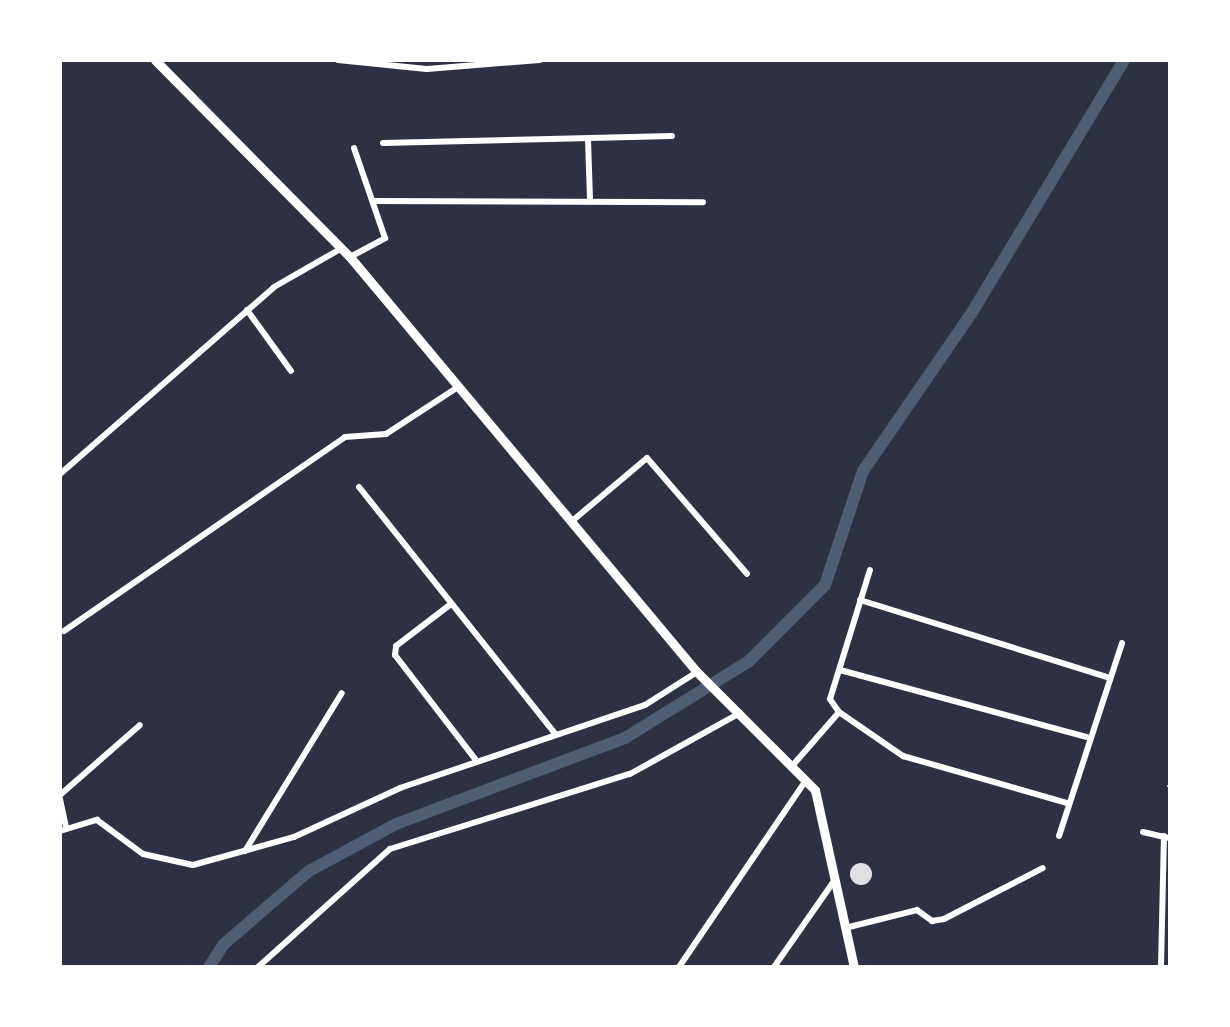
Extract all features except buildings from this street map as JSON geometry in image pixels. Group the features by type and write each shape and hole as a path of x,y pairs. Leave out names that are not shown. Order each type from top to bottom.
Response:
{"main road":[{"path":"155,60 342,248 701,676 806,780 825,813 854,967"}],"street":[{"path":"338,60 427,69 540,60"},
{"path":"427,69 428,60"},
{"path":"383,143 672,136"},
{"path":"588,139 590,198"},
{"path":"350,257 385,238 354,148"},
{"path":"373,201 590,198 703,202"},
{"path":"60,474 247,310 342,248"},
{"path":"247,310 291,371"},
{"path":"64,631 345,437 386,434 458,387"},
{"path":"571,522 647,458 747,574"},
{"path":"359,487 555,733"},
{"path":"870,570 830,699 839,712 903,756 1067,803"},
{"path":"860,600 1107,677"},
{"path":"451,604 396,646 395,655 476,760"},
{"path":"1059,836 1087,737 1122,643"},
{"path":"840,670 1087,737"},
{"path":"140,725 60,797 63,829 97,820 143,854 182,865 245,851 345,818 476,760 645,705 701,676"},
{"path":"245,851 342,693"},
{"path":"793,765 839,712"},
{"path":"258,967 390,849 630,774 740,713"},
{"path":"679,967 806,780"},
{"path":"1143,832 1167,837 1161,967"},
{"path":"845,928 917,910 932,921 944,919 1043,868"},
{"path":"774,967 836,878"},
{"path":"1161,948 1170,949"}],"waterway":[{"path":"209,967 224,944 309,871 396,824 625,738 749,661 825,585 863,471 971,314 1124,60"}]}
